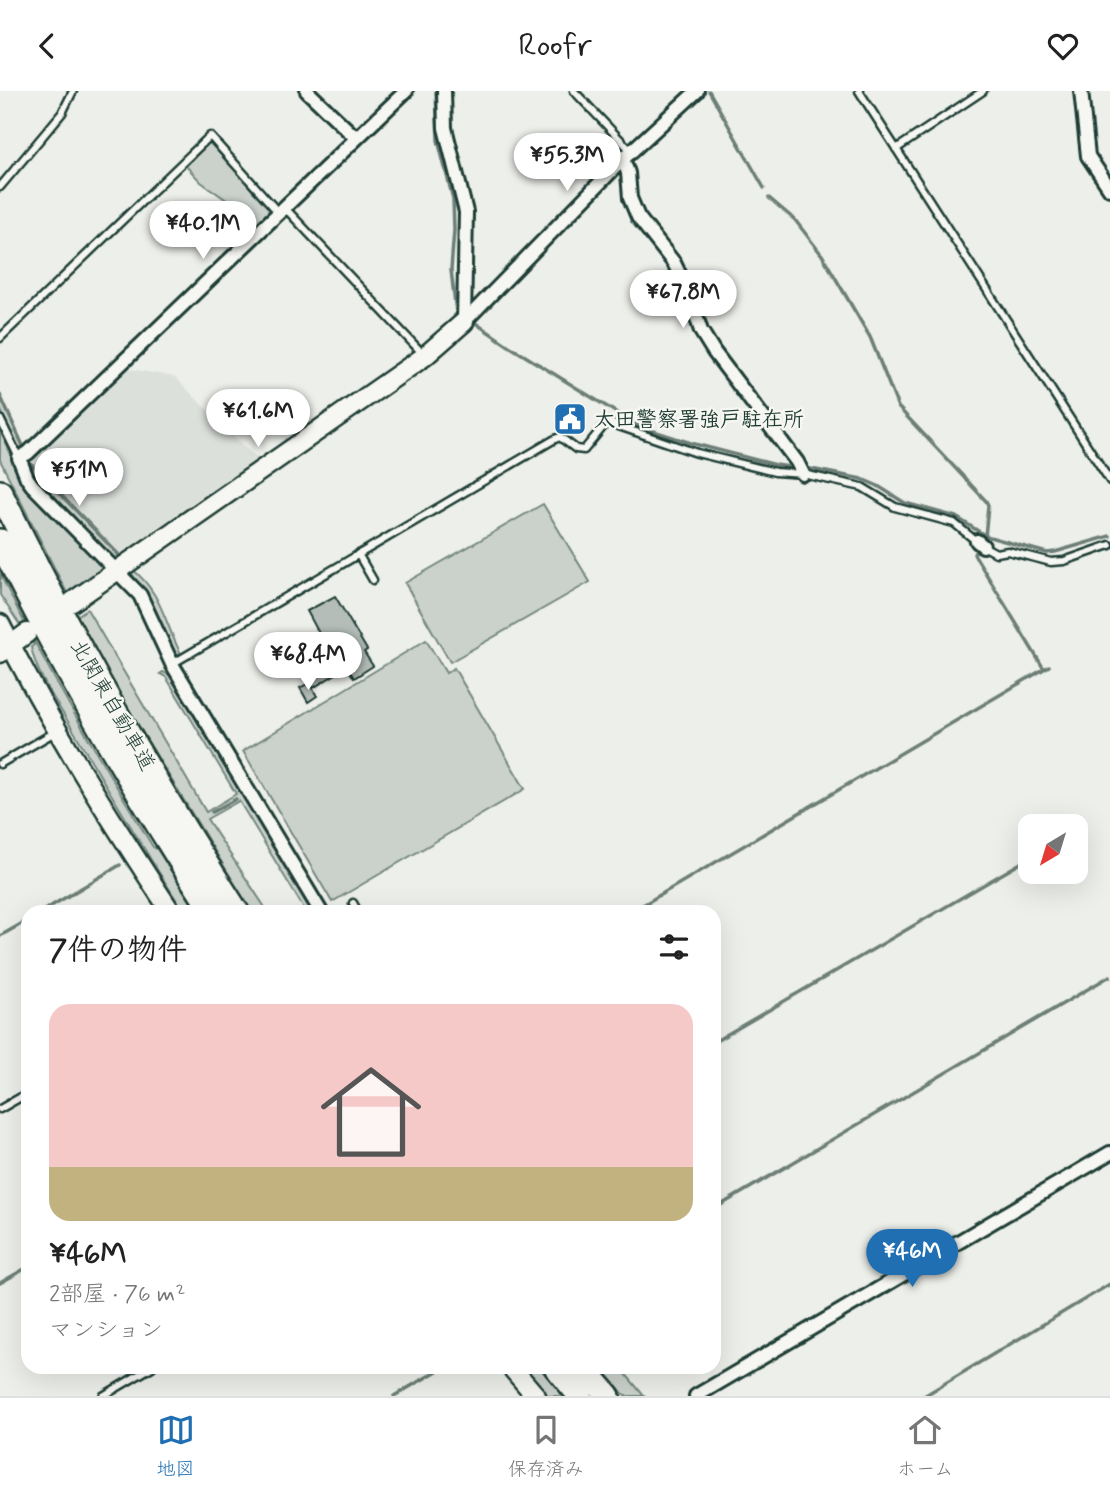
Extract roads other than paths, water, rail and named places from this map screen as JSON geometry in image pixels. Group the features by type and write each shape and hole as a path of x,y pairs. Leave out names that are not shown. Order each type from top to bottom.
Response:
{"highway":[{"name":"北関東自動車道","path":"0,492 40,575 87,662 233,905"},
{"name":"北関東自動車道","path":"0,541 124,771 209,905"},
{"path":"562,1374 580,1396"},
{"path":"589,1374 608,1396"}],"street":[{"path":"307,91 355,137"},
{"path":"316,905 172,664 140,595 33,485 27,478 19,458 28,453 406,91"},
{"path":"444,91 445,128 466,212 464,322"},
{"path":"72,602 425,356 464,322 627,155 697,91"},
{"path":"1081,91 1088,156 1110,189"},
{"path":"627,155 630,198 638,218 674,263 689,294 701,331 714,352 797,462 803,474"},
{"path":"0,624 5,649 166,905"},
{"path":"5,649 27,633"},
{"path":"696,1396 1110,1153"},
{"path":"517,1374 536,1396"}],"lane":[{"path":"0,187 62,113 73,91"},
{"path":"574,91 627,155"},
{"path":"859,91 1110,481"},
{"path":"896,149 983,91"},
{"path":"0,338 209,136 425,356"},
{"path":"0,419 19,458"},
{"path":"172,664 560,437 576,449 584,450 607,422 697,453 862,487 895,507 954,523 996,553 1008,551 1051,562 1064,561 1110,545"},
{"path":"358,554 373,580"},
{"path":"0,764 57,731"},
{"path":"0,1109 21,1097"},
{"path":"103,1396 140,1374"}],"waterway":[{"path":"426,343 454,318 456,312 451,270 453,199 438,140 436,91"},
{"path":"709,91 764,188"},
{"path":"769,198 795,220 822,255 870,337 898,407 986,501 988,505 985,537"},
{"path":"471,320 638,426 691,443 789,467"},
{"path":"0,395 24,448"},
{"path":"28,461 122,558"},
{"path":"811,469 862,479 905,503 956,517 986,536 1047,553 1110,536"},
{"path":"976,550 974,554 1044,669"},
{"path":"643,905 1049,666"},
{"path":"212,812 236,799"},
{"path":"53,905 120,865"},
{"path":"721,1038 1018,865"},
{"path":"0,936 21,924"},
{"path":"721,1205 1110,976"},
{"path":"0,1283 21,1271"},
{"path":"924,1396 1110,1284"},
{"path":"394,1396 432,1374"}],"place":[{"name":"太田警察署強戸駐在所","path":"570,419"}]}
